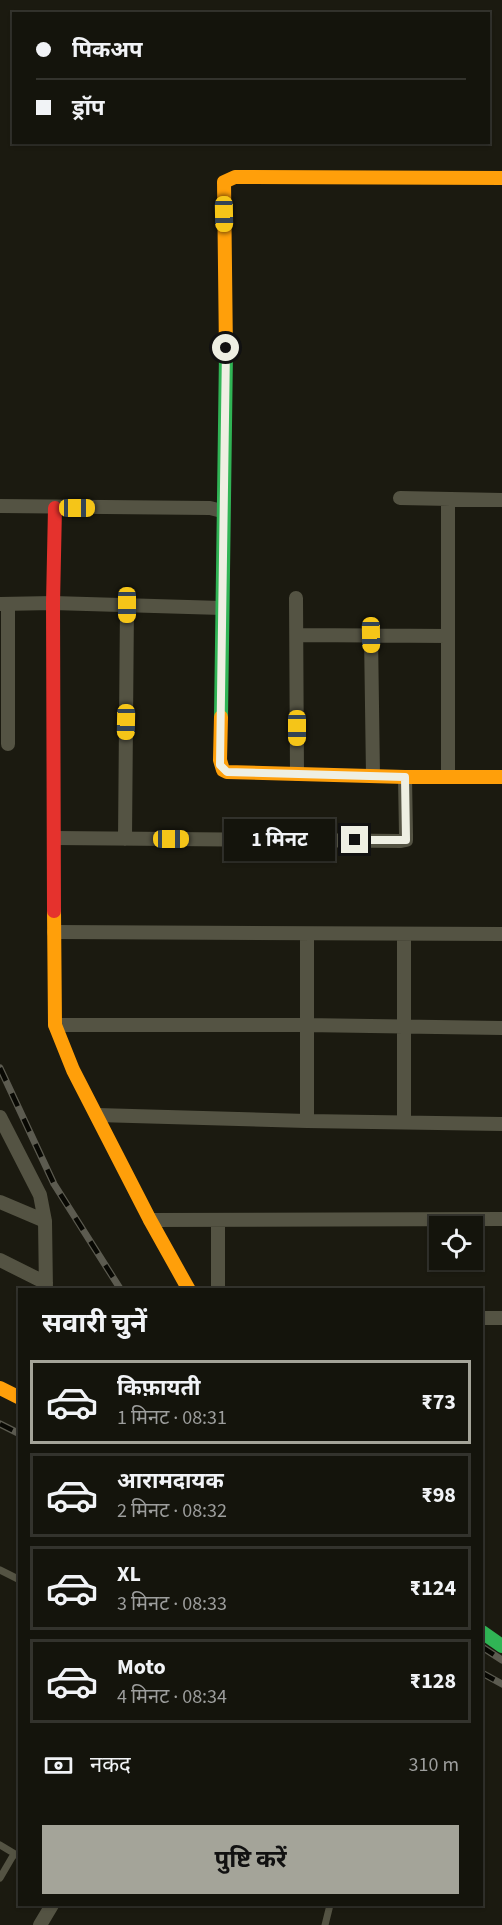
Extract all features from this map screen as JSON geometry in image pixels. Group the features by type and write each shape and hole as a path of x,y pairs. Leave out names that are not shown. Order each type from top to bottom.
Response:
{"street":[{"path":"502,178 235,177 224,182 226,325 222,511 225,518 220,765 227,772 502,777"},
{"path":"400,498 502,500"},
{"path":"448,499 448,777"},
{"path":"0,506 210,508 222,511"},
{"path":"55,508 53,603 55,1025 73,1070 150,1220 188,1288"},
{"path":"296,598 297,774"},
{"path":"8,744 4,604 53,603 222,608"},
{"path":"125,838 127,605"},
{"path":"297,635 448,636"},
{"path":"371,635 373,776"},
{"path":"55,838 401,841 406,840 405,777"},
{"path":"54,932 502,934"},
{"path":"307,934 305,1025 307,1121"},
{"path":"404,934 404,1122"},
{"path":"55,1025 502,1028"},
{"path":"97,1115 502,1124"},
{"path":"0,1117 40,1196 45,1221 46,1286"},
{"path":"0,1202 45,1221"},
{"path":"150,1220 502,1219"},
{"path":"219,1220 219,1288"},
{"path":"0,1260 46,1286"},
{"path":"483,1318 502,1318"},
{"path":"0,1388 18,1397"},
{"path":"483,1633 502,1646"},
{"path":"40,1925 51,1906"}],"lane":[{"path":"0,1570 18,1579"},
{"path":"0,1845 17,1855 0,1878"},
{"path":"325,1925 330,1906"}],"railway":[{"path":"0,1068 54,1184 120,1288"},
{"path":"0,1424 18,1433"},
{"path":"483,1648 502,1660"},
{"path":"483,1674 502,1684"}],"traffic: fast":[{"path":"221,717 226,353"},
{"path":"483,1633 502,1646"}],"traffic: slow":[{"path":"226,353 224,182 235,177 502,178"},
{"path":"221,717 220,760 223,770 227,772 502,777"},
{"path":"54,911 55,1025 73,1070 150,1220 188,1288"},
{"path":"0,1388 18,1397"}],"traffic: jam":[{"path":"54,911 55,508"}],"route":[{"path":"226,348 220,765 227,772 405,777 406,840 355,840"}]}
